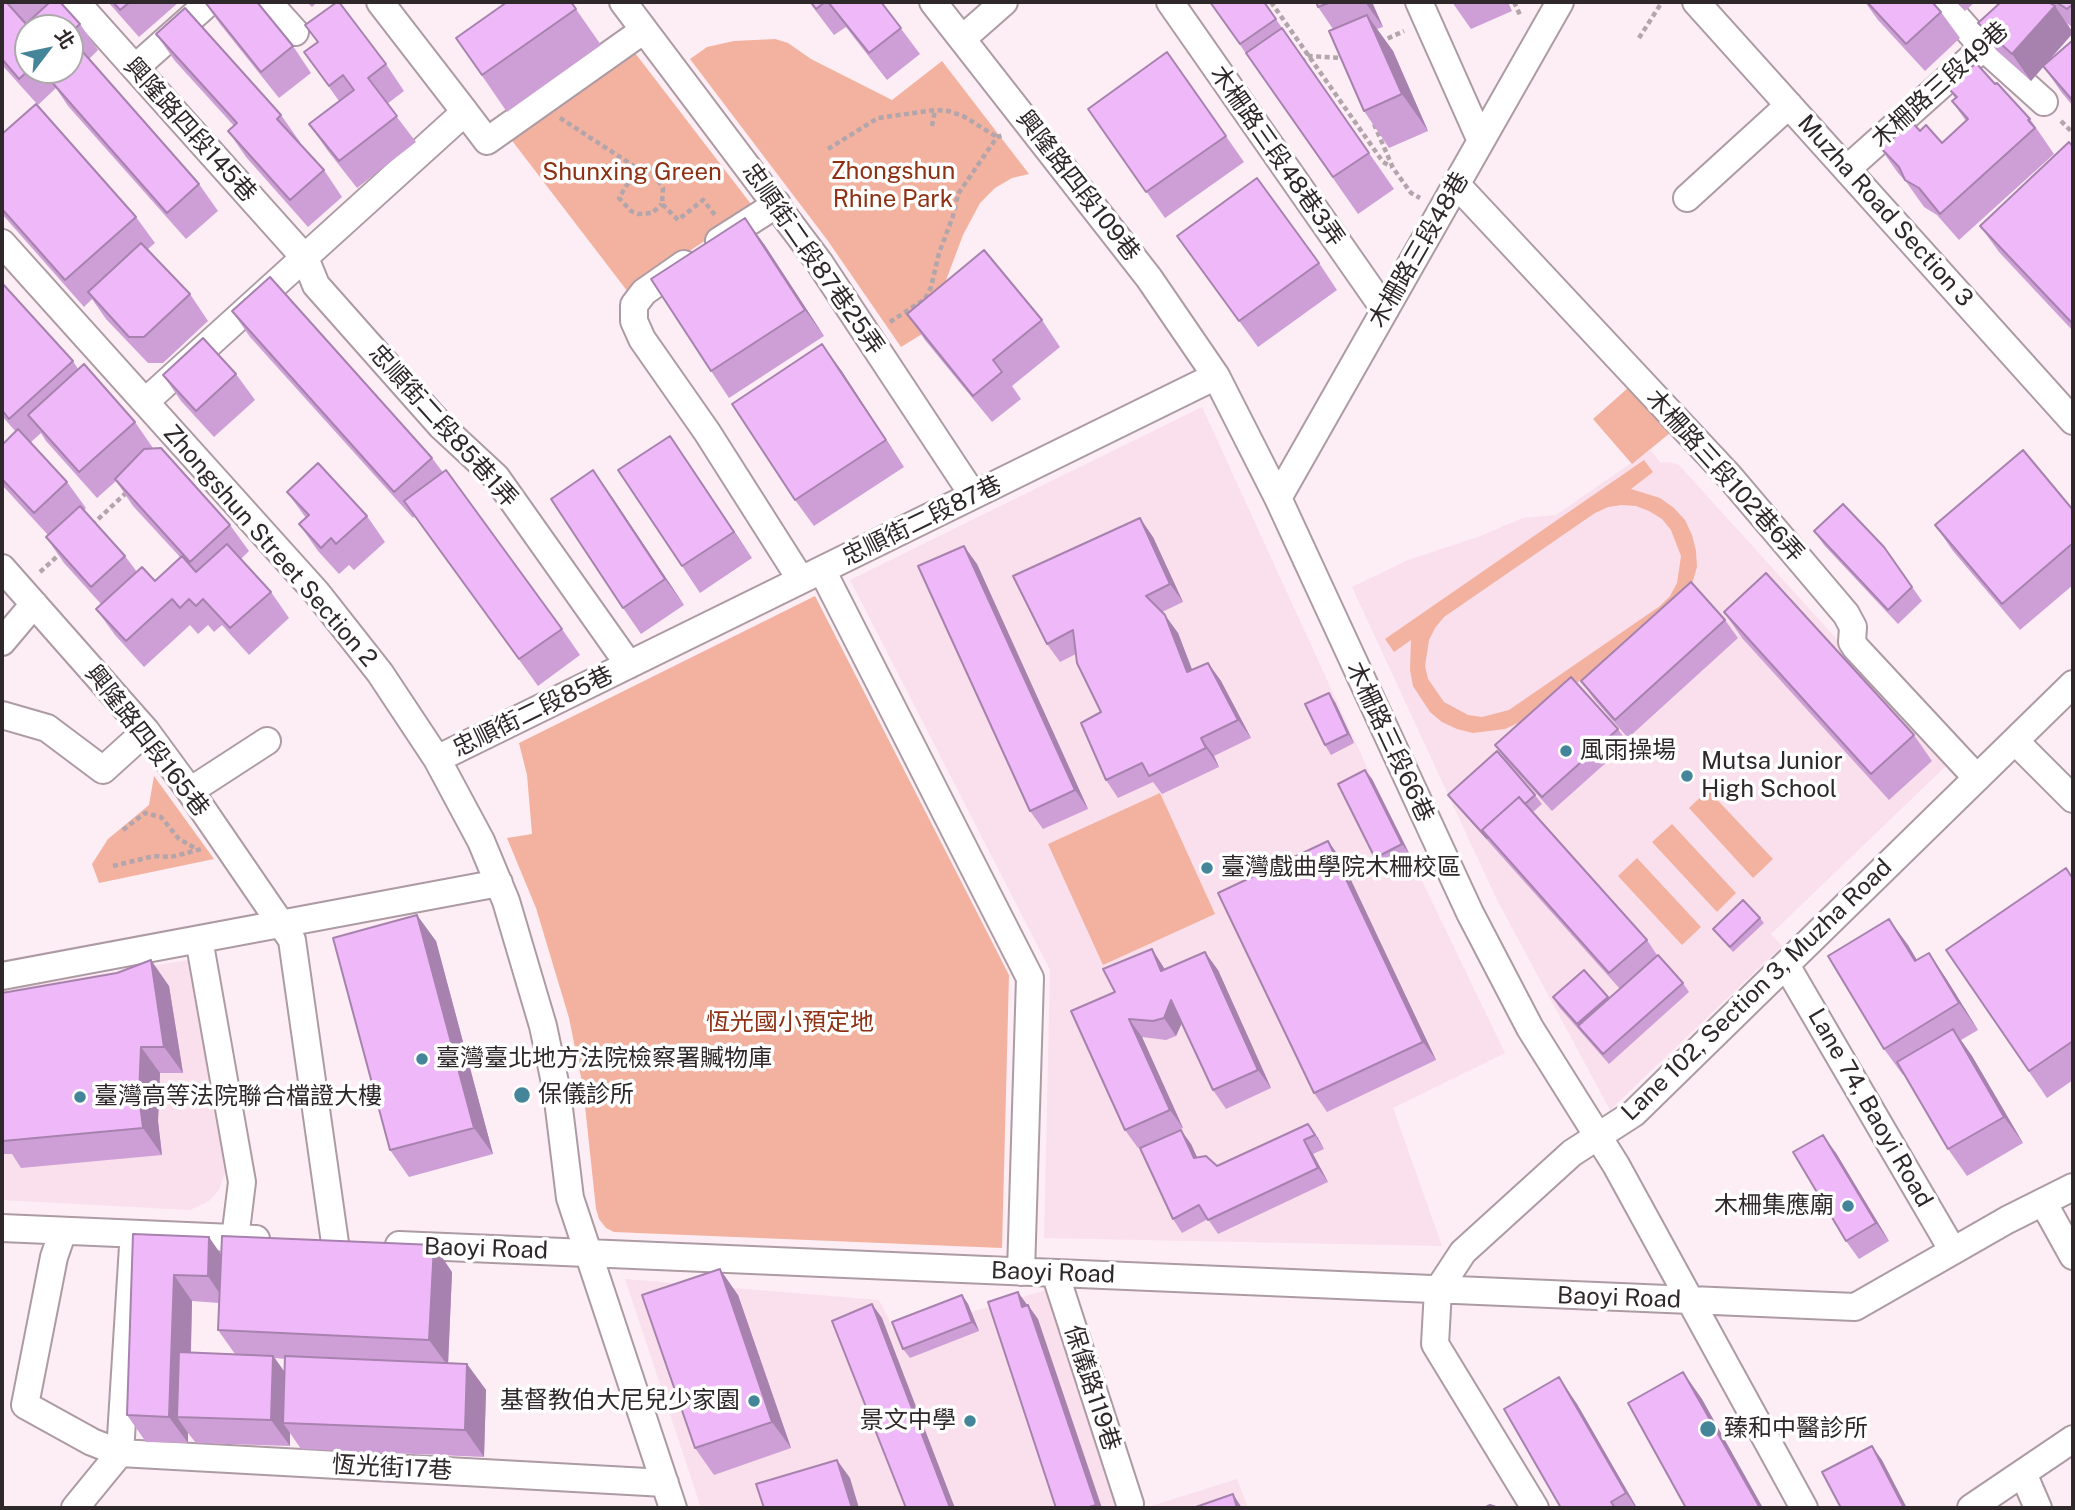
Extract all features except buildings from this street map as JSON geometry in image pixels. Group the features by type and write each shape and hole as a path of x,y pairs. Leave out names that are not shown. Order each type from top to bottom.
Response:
{"street":[{"name":"興隆路四段145巷","path":"76,2 304,258"},
{"path":"135,68 209,2"},
{"path":"268,2 295,32"},
{"path":"380,2 487,141 644,30"},
{"name":"忠順街二段87巷25弄","path":"623,2 819,262 974,495"},
{"name":"興隆路四段109巷","path":"933,2 1149,278 1216,376"},
{"path":"962,39 1004,2"},
{"name":"木柵路三段48巷3弄","path":"1170,2 1385,310"},
{"name":"木柵路三段48巷","path":"1278,498 1560,2"},
{"name":"Muzha Road Section 3","path":"1696,2 2073,421"},
{"path":"1942,2 1983,47 2044,102"},
{"name":"木柵路三段49巷","path":"1847,169 2034,2"},
{"path":"1423,11 1481,141"},
{"path":"1687,198 1789,105"},
{"path":"145,402 465,112"},
{"name":"木柵路三段102巷6弄","path":"1456,184 1729,476 1846,614 1853,627 1852,642 1856,648 1976,778"},
{"path":"777,204 644,292 634,305 634,321 642,339 811,575 1030,978 1021,1272"},
{"name":"Zhongshun Street Section 2","path":"2,243 317,593 380,673 437,759 481,841 499,883 527,966 543,1026 557,1092 570,1198 673,1508"},
{"name":"忠順街二段85巷1弄","path":"304,258 316,285 440,426 496,477 629,665"},
{"name":"忠順街二段87巷","path":"629,665 1216,376"},
{"name":"木柵路三段66巷","path":"1216,376 1278,498 1470,913 1530,1028 1616,1165 1804,1508"},
{"name":"興隆路四段165巷","path":"2,568 146,731 292,940 310,1241"},
{"path":"2,642 34,604"},
{"name":"忠順街二段85巷","path":"437,759 629,665"},
{"name":"Lane 102, Section 3, Muzha Road","path":"1438,1290 1462,1252 1572,1153 1634,1113 2073,684"},
{"path":"2,715 47,728 103,770 146,731"},
{"path":"190,791 267,741"},
{"path":"2015,741 2073,799"},
{"path":"2,976 499,883"},
{"path":"199,939 242,1182 233,1238 232,1276"},
{"name":"Lane 74, Baoyi Road","path":"1786,965 1953,1251"},
{"name":"Baoyi Road","path":"2,1228 1855,1307 2073,1187"},
{"path":"2043,1202 2073,1256"},
{"name":"恆光街17巷","path":"64,1231 54,1257 26,1405 92,1442 120,1453 665,1483"},
{"path":"75,1508 120,1453 134,1234"},
{"name":"保儀路119巷","path":"1055,1273 1130,1503"},
{"path":"1438,1290 1436,1344 1535,1508"},
{"path":"1971,1508 2073,1439"},
{"path":"2023,1473 2038,1508"}],"path":[{"path":"1271,2 1383,162 1393,168"},
{"path":"1639,38 1661,2"},
{"path":"1368,47 1423,11"},
{"path":"1339,47 1350,70"},
{"path":"1298,64 1310,56 1344,58"},
{"path":"538,105 660,181 664,196 662,204 652,213 638,214 625,206 619,198 637,168"},
{"path":"828,149 878,118 935,110 962,116 998,137"},
{"path":"932,125 935,110"},
{"path":"1371,119 1393,168 1411,192 1441,211"},
{"path":"868,336 925,299 931,287 958,194 998,137 1033,129"},
{"path":"662,204 678,220 703,200 717,217"},
{"path":"90,526 131,489"},
{"path":"34,604 39,573 69,545"},
{"path":"123,830 145,813 161,817 178,839 199,850"},
{"path":"113,866 154,856 171,857 225,842"}],"shaded area":[{"name":"臺灣戲曲學院木柵校區","path":"1202,407 1366,765 1505,1053 1393,1108 1442,1246 1044,1238 1050,970 850,580"},
{"name":"Mutsa Junior High School","path":"1650,450 1661,463 1679,465 1949,763 1771,934 1782,946 1610,1110 1496,898 1352,587 1408,560 1478,537 1523,518 1556,515"},
{"name":"臺灣高等法院聯合檔證大樓","path":"189,960 227,1166 219,1190 209,1201 190,1210 2,1200 2,990"},
{"path":"625,1279 879,1300 896,1334 1050,1289 1120,1508 701,1508"},
{"path":"1237,1479 1248,1508 1145,1508"}],"green space":[{"name":"Zhongshun Rhine Park","path":"775,39 788,43 811,59 892,100 942,61 1029,174 1012,178 995,188 980,203 963,235 927,331 901,347 828,241 690,59 707,47 734,41"},
{"name":"Shunxing Green","path":"632,49 754,208 628,292 510,138"},
{"path":"1628,388 1670,433 1632,464 1593,419"},
{"path":"1644,460 1653,472 1631,489 1660,498 1674,508 1685,520 1692,535 1697,567 1688,597 1666,621 1520,722 1505,729 1473,733 1442,722 1430,712 1413,686 1410,670 1411,640 1394,652 1385,639","holes":["1636,506 1662,519 1671,530 1681,556 1677,583 1670,596 1660,606 1509,710 1482,717 1468,715 1444,702 1428,679 1425,666 1429,640 1444,617 1595,513 1608,507"]},
{"name":"恆光國小預定地","path":"815,596 1009,975 1002,1248 614,1232 606,1228 596,1209 583,1087 569,1018 536,908 507,838 532,834 527,775 519,743"},
{"path":"154,776 214,859 99,883 92,864 108,839 149,805"},
{"path":"1708,790 1773,859 1753,878 1689,808"},
{"path":"1160,793 1215,914 1103,965 1048,844"},
{"path":"1672,824 1736,893 1717,912 1652,842"},
{"path":"1637,858 1701,927 1682,945 1618,876"}],"place":[{"name":"風雨操場","path":"1566,751"},
{"name":"Mutsa Junior High School","path":"1687,776"},
{"name":"臺灣戲曲學院木柵校區","path":"1207,868"},
{"name":"臺灣臺北地方法院檢察署贓物庫","path":"422,1059"},
{"name":"保儀診所","path":"522,1095"},
{"name":"臺灣高等法院聯合檔證大樓","path":"80,1097"},
{"name":"木柵集應廟","path":"1848,1206"},
{"name":"基督教伯大尼兒少家園","path":"754,1401"},
{"name":"景文中學","path":"970,1421"},
{"name":"臻和中醫診所","path":"1708,1429"}]}
